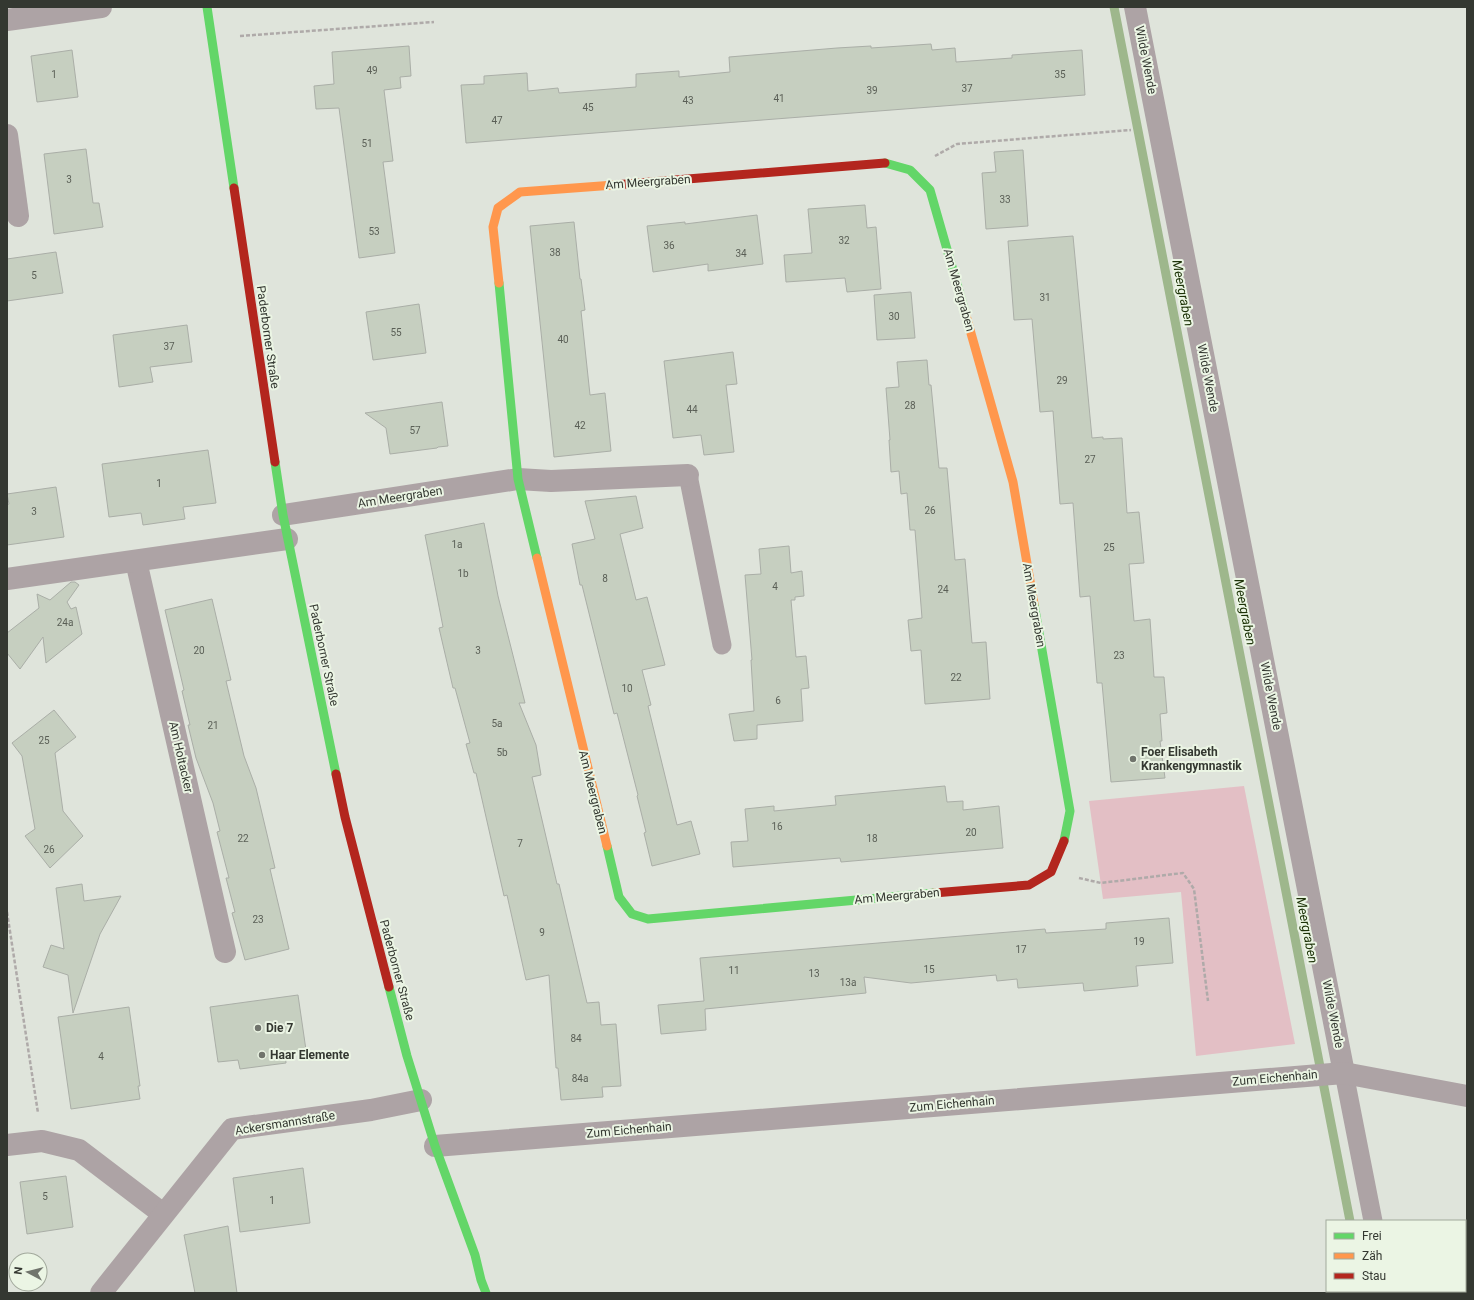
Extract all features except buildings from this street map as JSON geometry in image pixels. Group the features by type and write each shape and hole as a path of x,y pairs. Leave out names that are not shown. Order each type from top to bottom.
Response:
{"street":[{"path":"7,20 101,7"},
{"name":"Paderborner Straße","path":"207,7 287,539 345,817 407,1056 435,1146 475,1255 486,1293"},
{"name":"Wilde Wende","path":"1135,7 1344,1073"},
{"path":"7,135 18,216"},
{"name":"Am Meergraben","path":"885,163 910,170 930,190 1013,482 1070,811 1064,843 1051,872 1029,885 648,919 632,914 619,897 518,479 493,227 498,208 520,192 885,163"},
{"name":"Am Meergraben","path":"283,515 518,479 551,481 688,475"},
{"path":"7,579 287,539"},
{"name":"Am Holtacker","path":"136,561 225,952"},
{"name":"Zum Eichenhain","path":"435,1146 1344,1073 1467,1096"},
{"name":"Ackersmannstraße","path":"102,1293 163,1214 232,1129 371,1110 421,1100"},
{"path":"7,1145 42,1141 79,1150 163,1214"}],"lane":[{"path":"688,475 722,645"},
{"name":"Wilde Wende","path":"1344,1073 1373,1220"}],"path":[{"path":"211,38 434,22"},
{"path":"910,170 957,144 1123,131"},
{"path":"1051,872 1101,883 1183,873 1194,889 1208,1001"},
{"path":"7,912 42,1141"}],"shaded area":[{"path":"1244,786 1295,1044 1196,1056 1181,892 1103,899 1089,801"}],"waterway":[{"name":"Meergraben","path":"1114,7 1350,1220"}],"traffic: fast":[{"path":"207,7 234,188"},
{"path":"885,163 910,170 930,190 965,312"},
{"path":"499,283 518,479 537,558"},
{"path":"275,462 283,515 336,774"},
{"path":"1034,604 1070,811 1064,841"},
{"path":"607,846 619,897 632,914 648,919 934,893"},
{"path":"389,987 407,1056 435,1146 475,1255 486,1293"}],"traffic: slow":[{"path":"499,283 493,227 498,208 520,192 614,185"},
{"path":"965,312 1013,482 1034,604"},
{"path":"537,558 607,846"}],"traffic: jam":[{"path":"614,185 885,163"},
{"path":"234,188 275,462"},
{"path":"336,774 345,817 389,987"},
{"path":"934,893 1029,885 1051,872 1064,841"}],"place":[{"name":"Foer Elisabeth Krankengymnastik","path":"1133,759"},
{"name":"Die 7","path":"258,1028"},
{"name":"Haar Elemente","path":"262,1055"}]}
